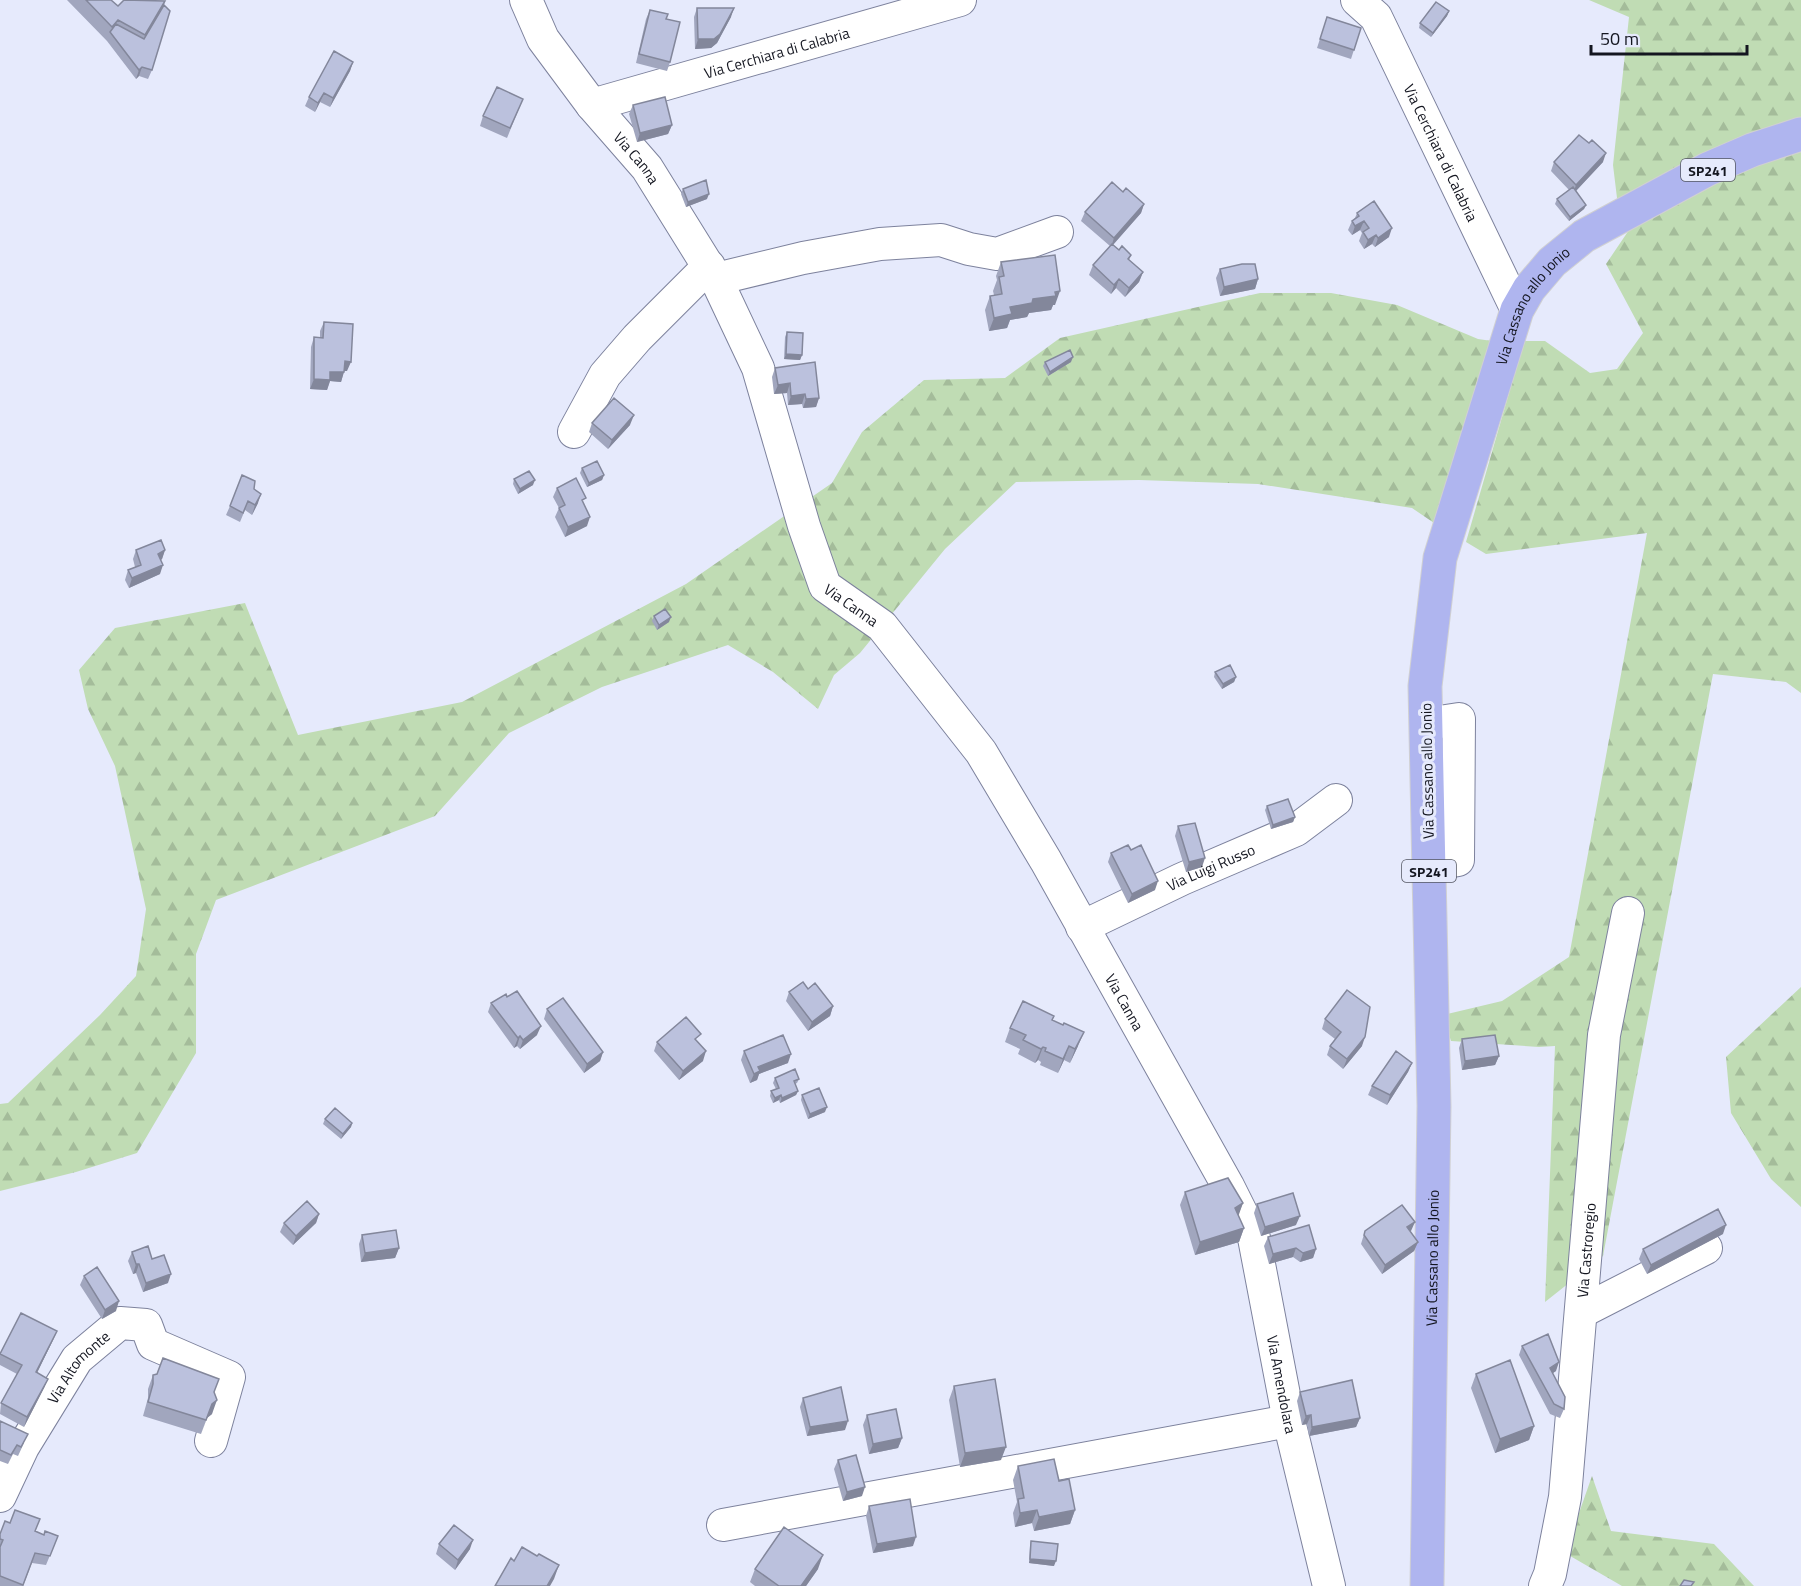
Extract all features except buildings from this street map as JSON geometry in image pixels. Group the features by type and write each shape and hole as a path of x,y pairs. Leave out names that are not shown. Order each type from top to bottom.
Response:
{"main road":[{"name":"Via Cassano allo Jonio","path":"1427,1586 1434,1106 1425,686 1440,558 1517,310 1529,289 1552,261 1584,236 1708,169 1752,150 1801,134"}],"street":[{"name":"Via Canna","path":"526,0 543,39 592,105 647,168 713,272 758,368 804,526 825,586 882,626 981,752 1046,861 1228,1186"},
{"name":"Via Cerchiara di Calabria","path":"592,105 960,0"},
{"name":"Via Cerchiara di Calabria","path":"1357,0 1376,16 1517,310"},
{"path":"574,432 605,375 637,338 713,272 880,244 941,240 969,249 997,254 1057,232"},
{"name":"Via Luigi Russo","path":"1082,927 1182,879 1296,830 1336,800"},
{"name":"Via Castroregio","path":"1545,1586 1550,1574 1565,1497 1590,1179 1604,1035 1628,913"},
{"name":"Via Amendolara","path":"1228,1186 1254,1238 1289,1421 1329,1586"},
{"path":"1581,1312 1706,1248"},
{"name":"Via Altomonte","path":"0,1496 22,1447 77,1359 120,1323 146,1325 153,1344 230,1377 211,1441"},
{"path":"723,1525 1289,1421"}],"green space":[{"path":"1589,0 1801,0 1801,693 1786,682 1713,674 1603,1256 1545,1302 1555,1046 1451,1041 1443,1015 1502,1001 1569,957 1647,533 1486,554 1466,542 1524,341 1545,341 1590,373 1617,369 1643,333 1606,264 1629,230 1617,198 1613,165 1629,17"},
{"path":"1260,293 1331,293 1397,305 1478,339 1492,341 1434,523 1412,508 1258,484 1139,480 1016,482 945,549 860,653 834,675 818,709 773,672 728,645 602,687 509,733 435,816 216,900 196,954 196,1053 137,1153 76,1172 0,1191 0,1104 8,1103 100,1015 136,976 146,909 115,766 88,709 79,670 115,628 245,603 298,735 462,702 686,584 832,483 862,432 924,380 1005,378 1060,338"},
{"path":"1801,987 1801,1207 1771,1179 1731,1113 1726,1057"},
{"path":"1592,1476 1611,1531 1714,1544 1754,1586 1622,1586 1565,1553"}]}
